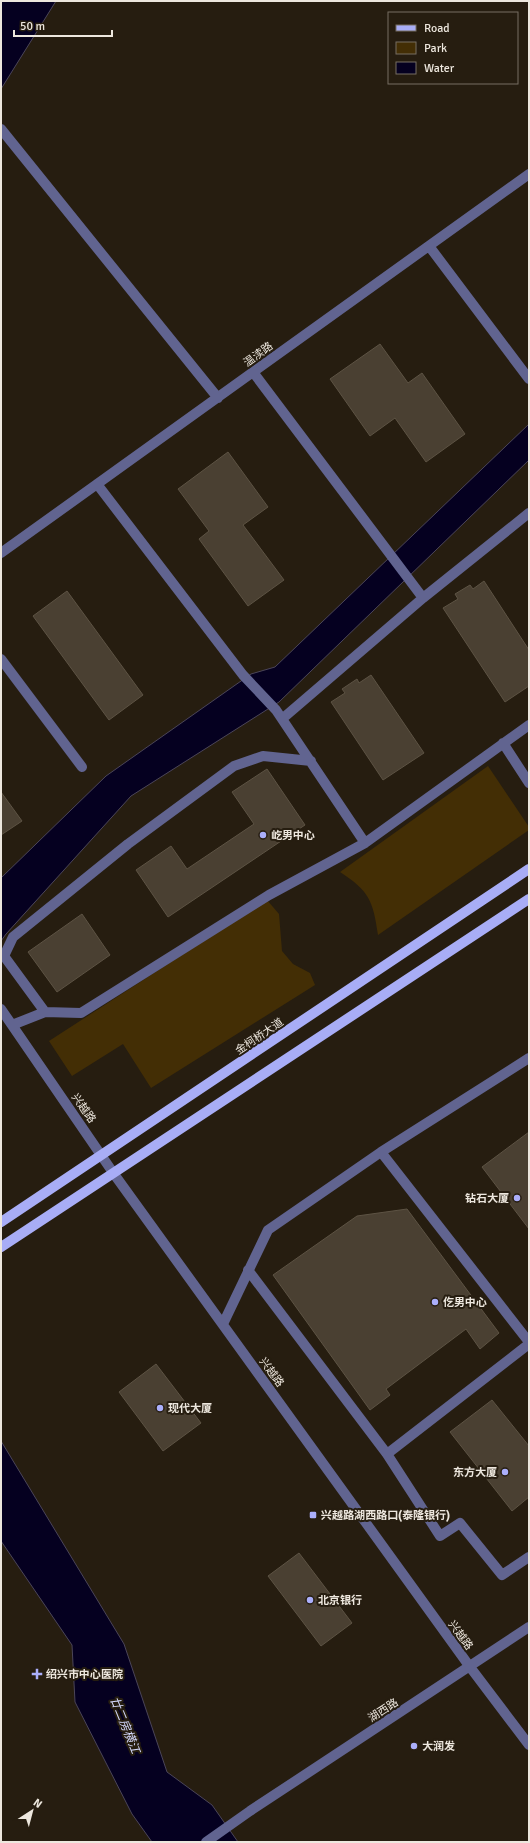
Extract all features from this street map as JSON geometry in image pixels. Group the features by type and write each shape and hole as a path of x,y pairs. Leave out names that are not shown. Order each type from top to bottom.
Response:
{"main road":[{"name":"金柯桥大道","path":"1,1222 102,1156 529,868"},
{"path":"1,1247 114,1174 529,899"}],"street":[{"path":"1,129 218,398"},
{"name":"温渎路","path":"1,553 529,174"},
{"path":"429,246 529,379"},
{"path":"253,372 423,598"},
{"path":"97,484 243,675 276,710 365,842"},
{"path":"282,719 423,598 529,513"},
{"path":"1,660 82,767"},
{"path":"12,1025 46,1012 81,1013 269,895 365,842 529,725"},
{"path":"503,743 529,783"},
{"path":"46,1012 4,956 13,938 128,844 234,766 263,756 310,761"},
{"name":"兴越路","path":"1,1009 114,1174 470,1667 529,1745"},
{"path":"222,1324 268,1230 381,1152 529,1058"},
{"path":"381,1152 529,1343 387,1454"},
{"path":"248,1270 387,1454 440,1536 460,1522 502,1575 529,1557"},
{"name":"湖西路","path":"206,1842 250,1811 529,1627"}],"green space":[{"path":"488,766 529,827 529,830 378,935 374,913 368,898 357,885 340,872"},
{"path":"267,900 279,914 282,951 293,964 310,973 315,985 151,1088 123,1044 72,1076 49,1041"}],"water":[{"path":"1,1 56,1 1,89"},
{"path":"529,424 529,460 279,702 131,796 1,941 1,878 106,776 251,674 275,667"},
{"name":"廿二房横江","path":"1,1441 124,1644 167,1772 212,1805 238,1842 152,1842 132,1814 75,1702 72,1645 1,1541"}],"building":[{"path":"380,344 408,383 422,373 465,434 426,462 395,418 370,436 330,379"},
{"path":"228,452 268,507 243,525 284,580 248,606 199,539 209,531 178,489"},
{"path":"484,581 529,650 529,686 505,702 443,608 458,599 455,594 470,585 473,589"},
{"path":"67,591 143,695 109,720 33,616"},
{"path":"371,675 424,753 383,780 331,702 345,693 342,689 357,679 359,683"},
{"name":"屹男中心","path":"267,769 305,825 168,917 136,870 171,846 187,869 254,824 232,792"},
{"path":"1,792 22,821 1,835"},
{"path":"82,914 110,955 57,992 28,952"},
{"name":"钻石大厦","path":"529,1132 529,1229 482,1167"},
{"name":"仡男中心","path":"407,1209 499,1333 480,1349 466,1329 386,1389 390,1395 370,1410 273,1275 357,1216"},
{"name":"现代大厦","path":"156,1364 201,1423 163,1451 119,1392"},
{"name":"东方大厦","path":"492,1400 529,1446 529,1497 512,1511 450,1432"},
{"name":"北京银行","path":"299,1553 352,1623 321,1646 268,1576"}],"place":[{"name":"屹男中心","path":"263,835"},
{"name":"钻石大厦","path":"517,1198"},
{"name":"仡男中心","path":"435,1302"},
{"name":"现代大厦","path":"160,1408"},
{"name":"东方大厦","path":"505,1472"},
{"name":"兴越路湖西路口(泰隆银行)","path":"313,1515"},
{"name":"北京银行","path":"310,1600"},
{"name":"绍兴市中心医院","path":"37,1674"},
{"name":"大润发","path":"414,1746"}]}
